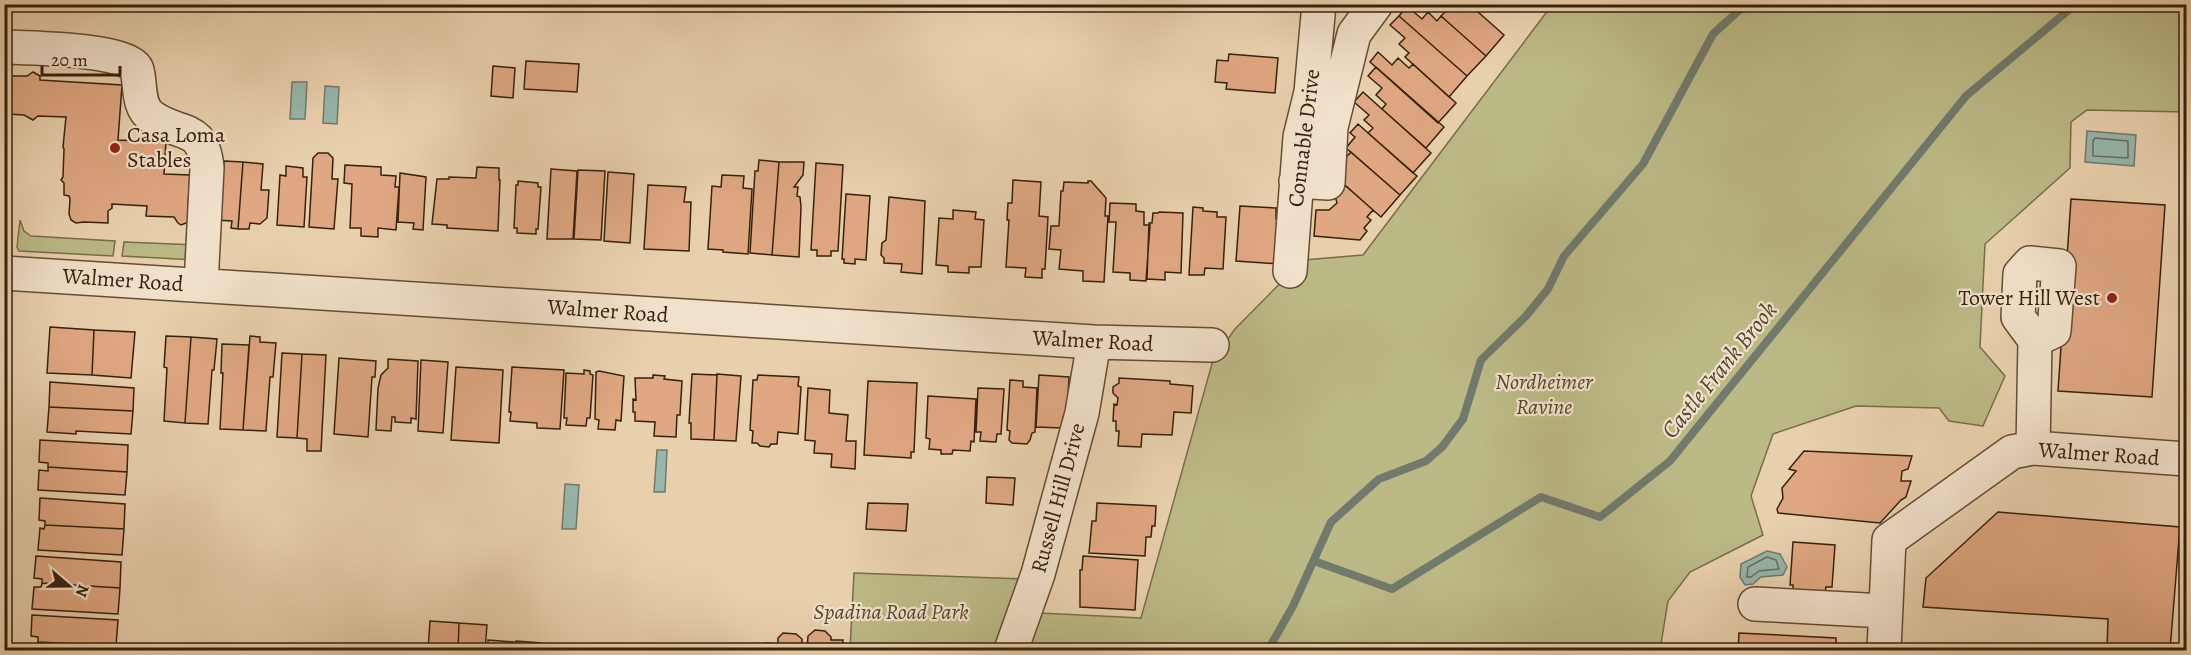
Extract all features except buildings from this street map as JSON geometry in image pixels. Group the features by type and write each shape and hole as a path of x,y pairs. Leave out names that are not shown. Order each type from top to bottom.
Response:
{"street":[{"name":"Connable Drive","path":"1290,271 1300,137 1311,92 1319,4"},
{"path":"1296,182 1328,183 1331,127 1354,34 1376,4"},
{"path":"4,47 104,54 131,61 137,68 140,97 148,115 160,123 195,136 201,143 206,154 207,168 201,285"},
{"name":"Walmer Road","path":"4,273 1094,342 1212,345"},
{"path":"1884,651 1889,540 2022,450 2035,340"},
{"name":"Russell Hill Drive","path":"1011,651 1038,574 1082,413 1094,342"},
{"name":"Walmer Road","path":"2022,450 2187,459"},
{"path":"1755,604 1885,611"}],"green space":[{"name":"Nordheimer Ravine","path":"1552,5 2186,5 2186,112 2087,110 2071,122 2070,168 1985,244 1980,347 2005,376 1983,426 1949,421 1939,408 1856,406 1773,434 1751,496 1763,535 1690,572 1668,601 1660,650 1027,650 1040,613 1141,618 1213,360 1235,329 1303,260 1363,255"},
{"path":"20,220 24,231 31,236 115,241 113,256 19,251 17,247"},
{"path":"124,242 197,245 196,260 122,256"},
{"name":"Spadina Road Park","path":"854,573 1024,579 999,650 850,650"}],"water":[{"path":"292,82 307,82 305,119 290,119"},
{"path":"325,86 339,87 337,124 323,123"},
{"path":"2087,131 2136,135 2134,166 2085,162"},
{"path":"657,450 667,450 665,492 654,492"},
{"path":"565,484 579,485 576,529 562,529"},
{"path":"1767,551 1780,554 1787,567 1783,575 1761,577 1753,584 1745,585 1740,577 1741,564"}],"waterway":[{"name":"Castle Frank Brook","path":"1268,650 1293,606 1331,522 1379,479 1426,461 1442,447 1463,419 1481,360 1526,316 1548,289 1564,256 1643,164 1713,34 1746,4"},
{"name":"Castle Frank Brook","path":"1314,561 1392,589 1541,497 1600,517 1670,461 1966,96 2076,4"}],"place":[{"name":"Casa Loma Stables","path":"115,148"},
{"name":"Tower Hill West","path":"2112,298"}]}
